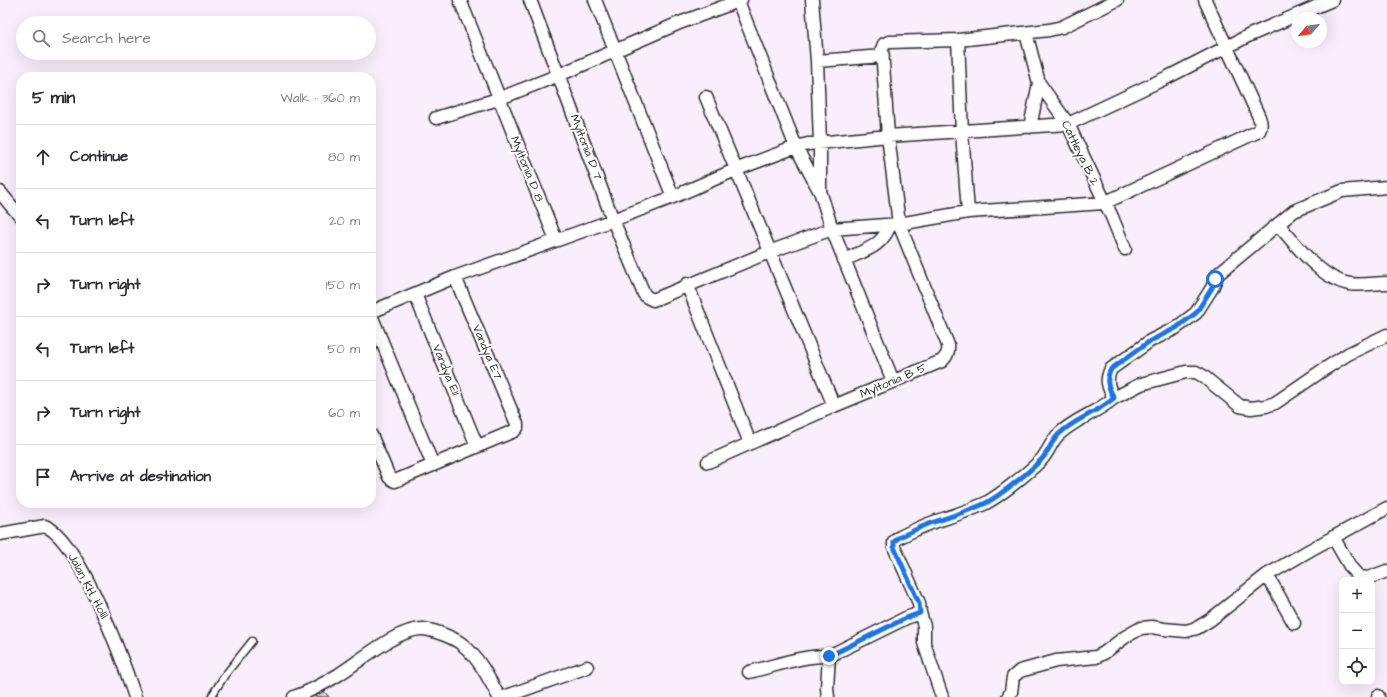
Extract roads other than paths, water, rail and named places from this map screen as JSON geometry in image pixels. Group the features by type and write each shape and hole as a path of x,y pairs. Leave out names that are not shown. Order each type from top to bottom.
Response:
{"street":[{"name":"Myltonia D 8","path":"460,0 498,99 556,240"},
{"name":"Myltonia D 7","path":"530,0 613,220 644,294 653,300 687,284"},
{"path":"595,0 672,197"},
{"path":"812,0 817,61 820,191"},
{"path":"844,260 875,246 895,225 882,49 884,44 889,42 958,40 1049,30 1062,27 1117,0"},
{"path":"750,443 687,284 832,229 895,225 968,212 1104,203 1259,131 1261,124 1259,117 1205,0"},
{"path":"376,312 455,277 613,220 735,170 796,147 808,144 888,136 1068,124 1168,77 1250,35 1332,0"},
{"path":"436,118 498,99 559,75 678,24 740,1 796,147 820,191 832,229 893,381"},
{"name":"Cattleya B 2","path":"1026,33 1039,83 1068,124 1125,249"},
{"path":"958,40 962,132 968,212"},
{"path":"817,61 883,56"},
{"name":"Cattleya B 2","path":"1030,127 1039,83"},
{"path":"706,97 834,406"},
{"path":"1114,398 1107,381 1111,369 1150,341 1176,328 1196,313 1212,288 1218,274 1294,211 1342,191 1387,187"},
{"path":"0,192 16,211"},
{"path":"1278,224 1294,244 1322,270 1341,282 1357,285 1387,283"},
{"name":"Myltonia B 5","path":"708,462 834,406 942,361 947,356 949,352 948,345 895,225"},
{"name":"Vandya E7","path":"455,277 517,424 517,428 514,430 477,446"},
{"name":"Vandya E11","path":"415,294 477,446"},
{"path":"376,326 433,465"},
{"path":"942,697 924,643 924,626 919,603 894,547 894,542 898,538 934,522 960,514 1001,493 1042,459 1058,435 1072,424 1106,405 1114,398 1141,384 1186,372 1196,372 1208,379 1240,406 1251,408 1266,406 1281,399 1348,354 1387,335"},
{"path":"376,446 389,477 395,481 477,446"},
{"path":"1008,697 1011,692 1013,677 1020,671 1056,661 1096,657 1104,654 1125,637 1141,628 1152,627 1164,630 1186,631 1197,628 1210,620 1267,575 1387,508"},
{"name":"Jalan KH. Holil","path":"0,534 45,526 56,532 73,557 99,604 111,630 135,697"},
{"path":"1333,537 1351,568 1359,577 1368,578 1387,572"},
{"path":"1267,575 1294,623"},
{"path":"749,672 800,659 829,656 906,618 920,613"},
{"path":"294,697 338,676 390,641 407,633 423,629 439,633 462,644 484,671 500,697"},
{"path":"828,697 827,688 829,656"},
{"path":"504,697 587,667"}],"lane":[{"path":"211,697 224,675 252,641"}]}
